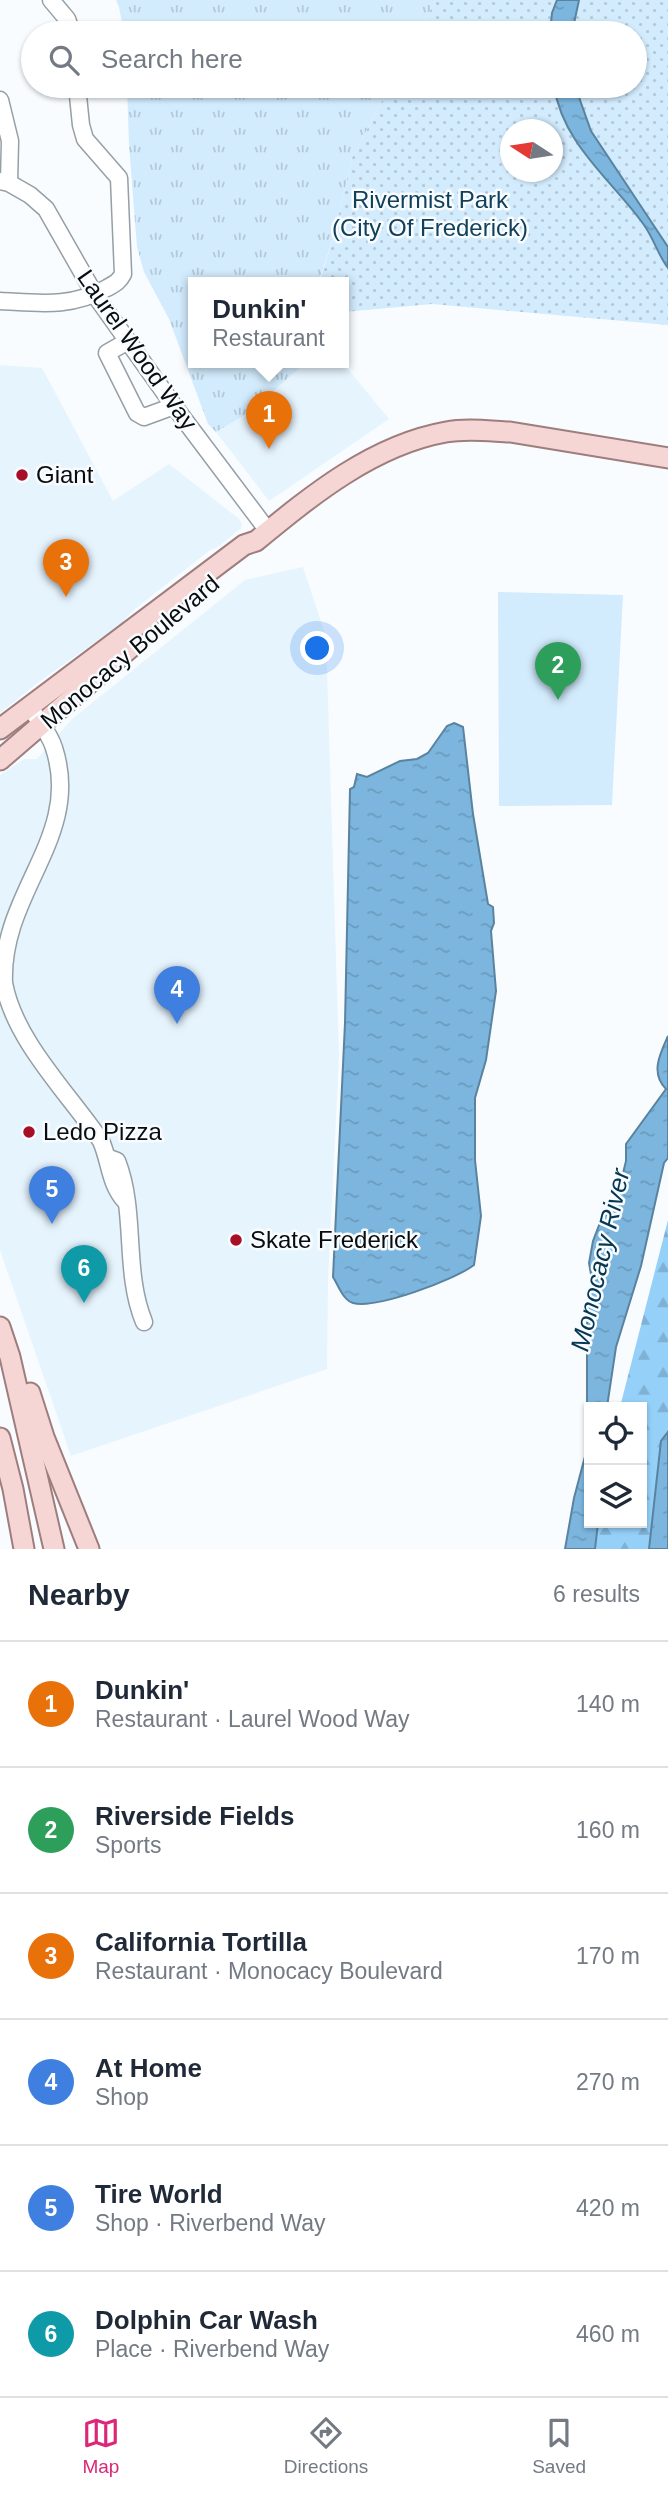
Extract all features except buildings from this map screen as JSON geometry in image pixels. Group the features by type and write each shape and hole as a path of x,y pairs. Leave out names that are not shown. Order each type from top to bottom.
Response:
{"main road":[{"name":"Monocacy Boulevard","path":"0,729 244,545 262,536 365,461 413,439 448,431 485,430 668,458"},
{"name":"Monocacy Boulevard","path":"0,760 125,651 252,552 262,536"},
{"path":"0,1327 10,1357 53,1541"},
{"path":"10,1357 22,1368 44,1437 89,1549"},
{"path":"0,1438 24,1549"},
{"path":"13,1489 53,1541 67,1549"}],"street":[{"path":"51,0 68,21"},
{"path":"0,301 63,304 95,295 117,282 123,274 119,178 85,139 78,98"},
{"path":"0,100 10,141 5,182"},
{"name":"Laurel Wood Way","path":"5,182 30,195 46,209 95,295 262,536"},
{"path":"128,341 107,353 137,413 144,417 174,406"},
{"path":"30,707 53,744 58,763 57,808 47,840 16,899 9,919 2,950 1,970 14,1018 27,1041 96,1133 109,1158 107,1165 117,1192 125,1201 129,1216 133,1287 144,1322"}],"shaded area":[{"path":"0,365 42,368 113,501 169,464 242,524 241,528 218,547 210,550 131,612 122,623 0,713"},
{"path":"299,368 347,368 389,419 269,501 216,432 250,412"},
{"path":"303,567 326,637 339,1057 328,1280 327,1369 71,1456 0,1250 0,775 24,759 37,759 72,719 245,580"}],"green space":[{"path":"116,0 436,0 425,21 122,21"},
{"name":"Rivermist Park (City Of Frederick)","path":"436,0 668,0 668,325 432,304 349,312 349,277 321,277 334,236 352,158 384,98 647,98 647,21 425,21"},
{"path":"127,98 384,98 352,158 334,236 320,277 188,277 188,368 299,368 250,412 216,432 208,424 169,319 144,272 137,247"},
{"path":"498,592 623,595 612,805 499,806"},
{"path":"668,1220 668,1549 584,1549 589,1528 647,1528 647,1402 621,1402"}],"water":[{"path":"557,0 579,0 575,21 551,21"},
{"path":"557,98 579,98 591,131 668,247 668,268 644,225 578,144"},
{"path":"454,723 463,727 473,814 488,904 493,907 494,923 491,931 496,991 486,1060 475,1098 475,1160 481,1216 474,1265 450,1278 397,1298 364,1304 353,1303 344,1296 333,1277 345,1023 350,789 354,787 357,774 367,777 400,761 417,759 428,753 447,726"},
{"name":"Monocacy River","path":"668,1036 668,1158 664,1163 641,1266 616,1347 608,1402 587,1402 587,1324 592,1280 589,1263 593,1241 601,1220 615,1206 626,1161 626,1144 666,1089 658,1076 660,1056"},
{"path":"668,1432 668,1549 649,1549 661,1441"},
{"path":"584,1460 584,1528 597,1528 595,1549 565,1549"}],"place":[{"name":"Dunkin'","path":"269,449"},
{"name":"Giant","path":"22,475"},
{"name":"California Tortilla","path":"66,597"},
{"name":"Riverside Fields","path":"558,700"},
{"name":"At Home","path":"177,1024"},
{"name":"Ledo Pizza","path":"29,1132"},
{"name":"Tire World","path":"52,1224"},
{"name":"Skate Frederick","path":"236,1240"},
{"name":"Dolphin Car Wash","path":"84,1303"}]}
